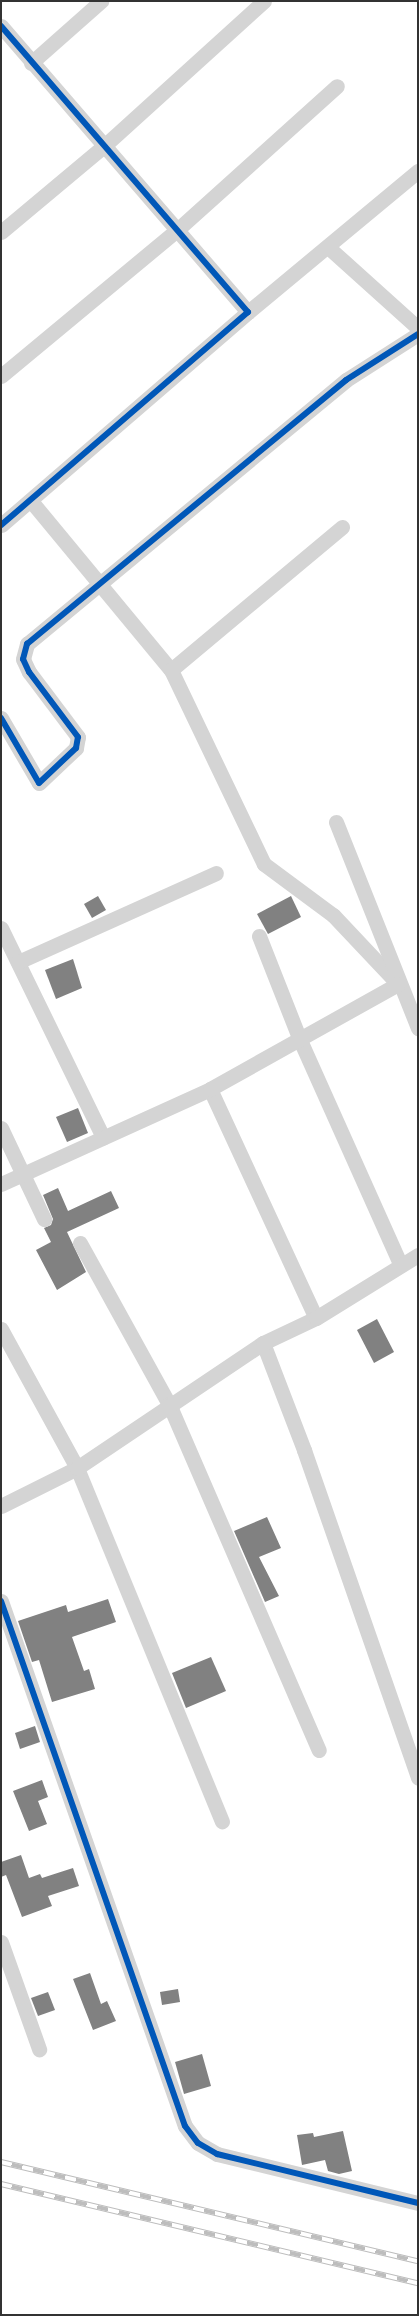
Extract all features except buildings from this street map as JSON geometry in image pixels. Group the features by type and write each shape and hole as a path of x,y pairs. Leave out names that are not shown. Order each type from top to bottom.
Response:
{"street":[{"path":"32,63 101,1"},
{"path":"1,232 104,146 264,1"},
{"path":"1,26 248,312"},
{"path":"1,376 176,230 338,86"},
{"path":"1,525 248,312 329,248 418,171"},
{"path":"329,248 418,328"},
{"path":"1,718 39,783 76,748 78,737 23,659 28,644 99,583 346,380 418,334"},
{"path":"31,501 171,670 264,864 333,914 398,984"},
{"path":"171,670 342,527"},
{"path":"336,822 398,984 418,1028"},
{"path":"18,962 216,873"},
{"path":"1,928 103,1137"},
{"path":"259,936 300,1040 400,1264"},
{"path":"1,1184 210,1088 300,1040 398,984"},
{"path":"210,1088 316,1318"},
{"path":"1,1128 44,1220"},
{"path":"80,1243 169,1404 319,1750"},
{"path":"1,1506 77,1468 169,1404 263,1343 316,1318 400,1264 418,1255"},
{"path":"1,1329 6,1349 77,1468 222,1822"},
{"path":"263,1343 304,1450 418,1778"},
{"path":"1,1601 184,2126 198,2143 217,2154 418,2203"},
{"path":"1,1942 39,2049"}],"railway":[{"path":"1,2162 418,2261"},
{"path":"1,2184 418,2283"}],"cycle path":[{"path":"1,26 248,312 1,525"},
{"path":"1,718 39,783 76,748 78,737 29,672 23,659 27,644 346,380 418,334"},
{"path":"1,1601 185,2126 198,2143 217,2154 418,2203"}]}
